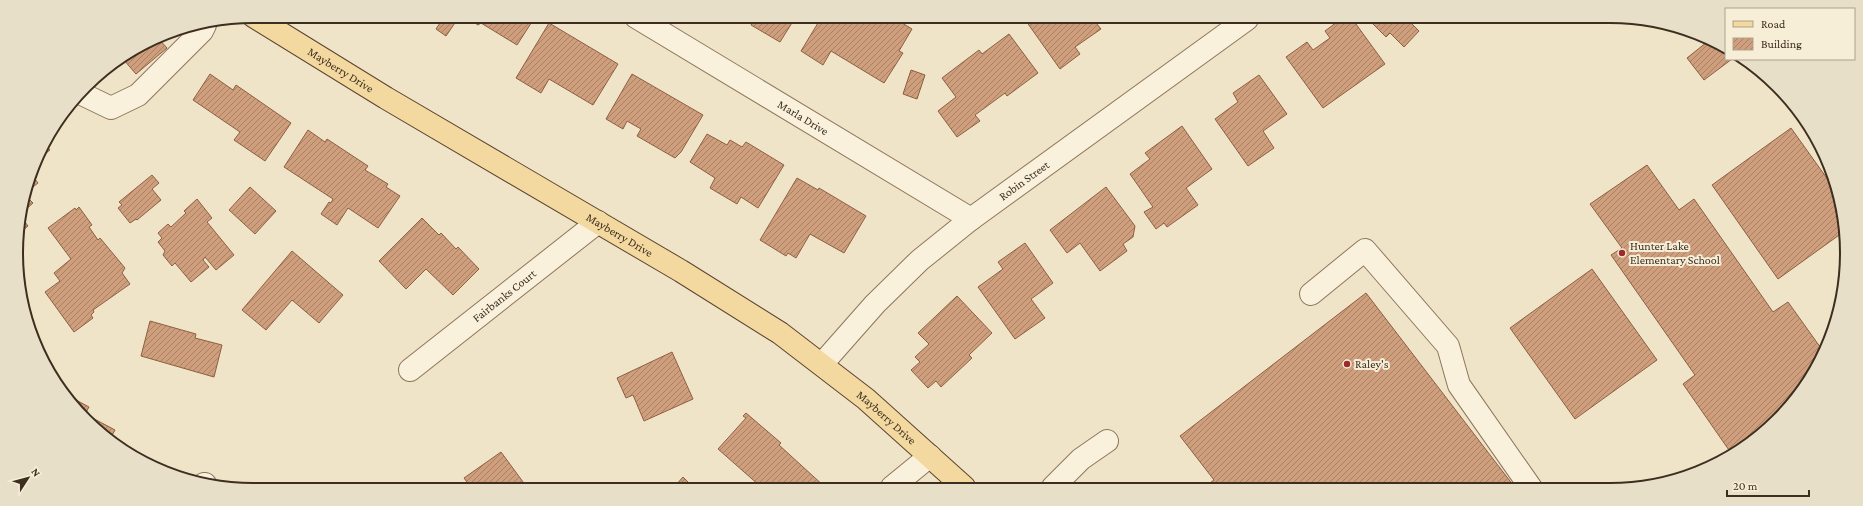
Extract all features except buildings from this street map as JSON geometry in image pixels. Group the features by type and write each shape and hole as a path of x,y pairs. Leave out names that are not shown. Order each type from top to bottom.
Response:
{"main road":[{"name":"Mayberry Drive","path":"264,23 393,102 598,222 760,320 822,364 866,399 960,483"}],"street":[{"name":"Marla Drive","path":"651,23 971,219"},
{"name":"Robin Street","path":"822,364 875,304 920,260 971,219 1241,23"},
{"path":"85,95 111,108 138,95 204,28"},
{"name":"Fairbanks Court","path":"410,370 598,222"},
{"path":"1310,294 1365,250 1448,346 1459,385 1528,483"},
{"path":"1057,483 1081,459 1107,441"},
{"path":"897,483 930,456"}],"place":[{"name":"Hunter Lake Elementary School","path":"1622,253"},
{"name":"Raley's","path":"1347,364"}]}
